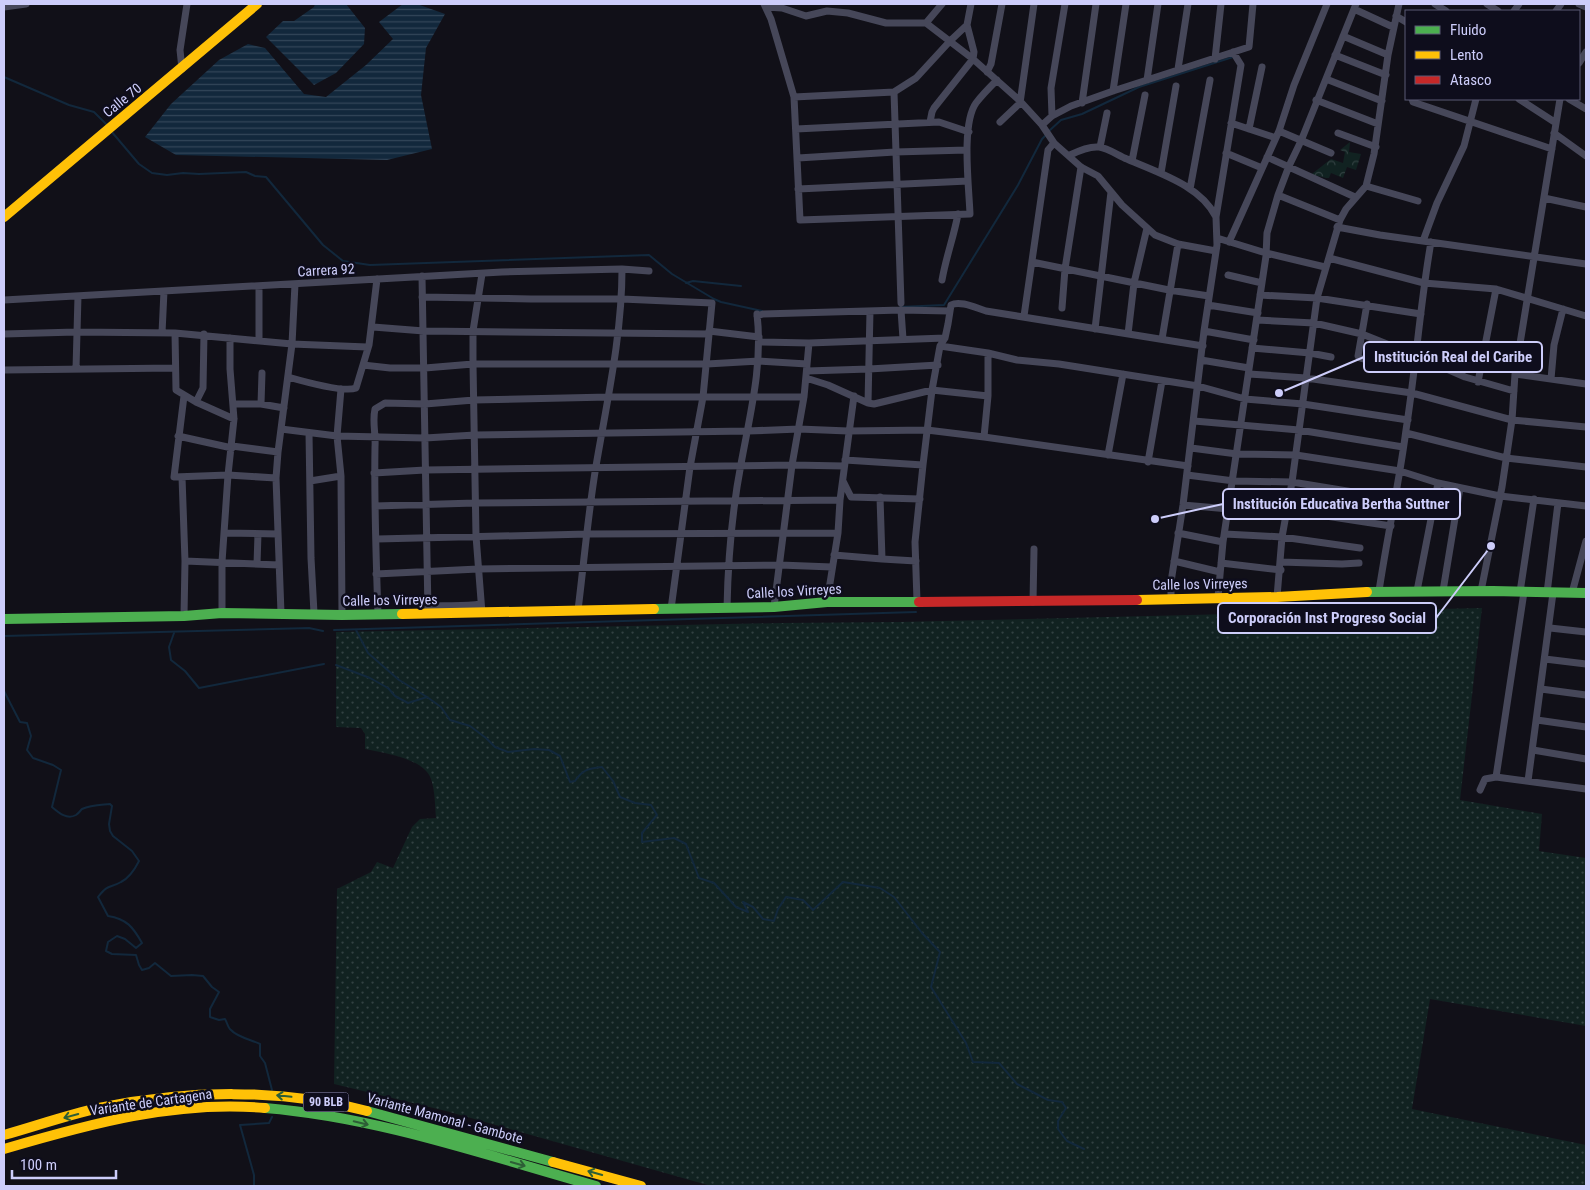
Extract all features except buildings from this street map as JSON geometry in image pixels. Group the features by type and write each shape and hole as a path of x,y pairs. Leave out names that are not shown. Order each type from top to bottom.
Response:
{"main road":[{"name":"Calle 70","path":"4,217 258,4"},
{"name":"Calle los Virreyes","path":"4,619 281,613 342,615 481,608 578,610 727,608 774,607 828,602 1034,602 1277,597 1379,591 1586,594"},
{"name":"Variante Mamonal - Gambote","path":"4,1135 50,1121 127,1103 202,1095 264,1094 352,1107 641,1186"},
{"name":"Variante de Cartagena","path":"4,1149 126,1117 198,1107 262,1108 324,1115 378,1126 596,1186"}],"street":[{"path":"4,7 26,4"},
{"path":"182,69 180,50 187,4"},
{"path":"926,23 942,4"},
{"path":"930,122 932,112 973,59 974,52 967,25 971,4"},
{"path":"987,72 991,64 1002,4"},
{"path":"1000,122 1020,101 1034,4"},
{"path":"1052,116 1051,88 1065,4"},
{"path":"1082,103 1096,4"},
{"path":"1114,91 1126,4"},
{"path":"1147,80 1158,4"},
{"path":"1178,69 1188,4"},
{"path":"1215,59 1221,4"},
{"path":"1043,127 1056,113 1114,91 1178,69 1215,59 1249,46 1251,43 1251,4"},
{"path":"1229,242 1277,135 1294,85 1327,4"},
{"path":"1277,597 1281,570 1282,537 1296,455 1317,298 1339,223 1346,209 1366,186 1376,147 1388,55 1399,4"},
{"path":"1579,4 1586,7"},
{"path":"765,5 782,8 806,16 827,11 848,13 886,23 926,23 973,59 1020,101 1052,140 1082,167 1098,176 1122,205 1147,228 1155,234 1178,244 1216,251"},
{"path":"765,5 771,19 794,97 800,220 970,214 967,150 971,114 976,103 997,80"},
{"path":"1218,597 1224,538 1254,340 1267,233 1278,195 1355,6 1394,27"},
{"path":"1396,16 1405,21"},
{"path":"794,97 894,92 916,78 967,25"},
{"path":"1343,36 1388,55"},
{"path":"1171,598 1170,582 1191,448 1204,331 1216,251 1216,217 1241,65 1233,52"},
{"path":"1335,56 1386,75"},
{"path":"1249,129 1262,67"},
{"path":"1326,79 1382,101"},
{"path":"1190,189 1210,80"},
{"path":"1160,173 1176,86"},
{"path":"894,92 897,217 903,339"},
{"path":"1132,161 1145,95"},
{"path":"1316,100 1378,124"},
{"path":"1412,100 1413,102 1552,149"},
{"path":"1379,591 1396,499 1412,393 1428,241 1437,203 1464,146 1476,100"},
{"path":"1520,100 1556,124"},
{"path":"1481,591 1500,496 1512,420 1515,374 1560,100"},
{"path":"1571,100 1586,109"},
{"path":"1100,147 1107,113"},
{"path":"796,129 939,122 969,132"},
{"path":"1231,123 1301,141 1331,153"},
{"path":"1338,133 1376,147"},
{"path":"1554,133 1586,156"},
{"path":"1024,316 1048,150 1052,140"},
{"path":"1070,155 1085,149 1100,147 1160,173 1190,189 1211,206 1216,217"},
{"path":"798,158 967,150"},
{"path":"1226,153 1262,168"},
{"path":"1267,157 1356,197"},
{"path":"1062,308 1065,269 1082,167"},
{"path":"798,189 968,181"},
{"path":"1366,186 1418,201"},
{"path":"1095,329 1111,192"},
{"path":"1278,195 1339,223 1428,241 1586,264"},
{"path":"1544,198 1586,207"},
{"path":"942,280 945,259 952,244 958,214"},
{"path":"1128,334 1134,283 1147,228"},
{"path":"1216,238 1266,253 1325,267"},
{"path":"1162,339 1178,244"},
{"path":"1329,258 1424,283 1496,289 1586,316"},
{"path":"1032,262 1169,290 1209,296"},
{"path":"578,610 596,468 614,365 622,299 622,269"},
{"name":"Carrera 92","path":"4,300 422,276 622,269 649,271"},
{"path":"481,608 474,470 473,331 482,274"},
{"path":"1228,275 1262,283"},
{"path":"422,276 428,610"},
{"path":"288,378 341,389 352,390 356,388 372,327 377,279"},
{"path":"281,613 276,478 292,344 294,284"},
{"path":"259,286 259,341"},
{"path":"1478,382 1496,289"},
{"path":"162,333 164,290"},
{"path":"1260,295 1317,298 1367,304 1421,314"},
{"path":"76,369 78,296"},
{"path":"422,297 622,299 712,303 703,398 690,467 671,609"},
{"path":"917,601 914,542 932,390 940,346 945,338 951,305 954,303 986,311 1203,346"},
{"path":"1367,304 1358,356 1397,369"},
{"path":"1208,305 1257,316 1314,323 1362,334 1478,382 1514,392"},
{"path":"727,608 728,566 740,466 748,431 759,361 757,315 870,311 901,306 949,311"},
{"path":"1551,379 1554,345 1563,309"},
{"path":"868,404 870,311"},
{"path":"372,327 424,332 709,333 809,343 945,338"},
{"path":"1204,331 1254,340"},
{"path":"4,334 76,332 204,334 292,344 367,347"},
{"path":"175,333 176,390 184,396 234,419"},
{"path":"196,402 203,388 204,334"},
{"path":"222,614 222,562 234,419 230,369 230,338"},
{"path":"774,607 792,465 804,397 809,343"},
{"path":"940,346 988,353 1017,360 1198,386 1245,399 1303,404 1408,420"},
{"path":"1252,348 1310,353 1331,357"},
{"path":"984,437 988,396 988,353"},
{"path":"1201,360 1249,371 1412,393 1512,420 1586,427"},
{"path":"363,365 390,368 425,368 473,364 614,365 707,364 759,361 807,371 938,365"},
{"path":"4,370 175,368"},
{"path":"807,371 868,404 881,404 932,390 988,396"},
{"path":"262,373 262,404"},
{"path":"1108,455 1123,374"},
{"path":"1515,374 1586,384"},
{"path":"1148,462 1162,381"},
{"path":"341,389 337,436 341,476 342,615"},
{"path":"184,396 174,477 228,475 276,478"},
{"path":"828,602 838,533 848,431 854,396"},
{"path":"378,614 374,473 376,437 373,427 375,409 385,403 425,404 474,400 608,397 804,397"},
{"path":"233,404 262,404 284,408"},
{"path":"1194,421 1299,430 1403,446"},
{"path":"281,429 337,436 424,438 475,435 799,429 848,431 927,430 1148,462 1188,466"},
{"path":"309,433 314,613"},
{"path":"1406,433 1506,458 1586,468"},
{"path":"178,436 232,447 278,452"},
{"path":"1191,448 1237,454 1296,455 1400,471 1438,483 1500,496 1586,506"},
{"path":"374,473 425,470 845,463 923,465"},
{"path":"1187,475 1234,481 1292,482 1396,499"},
{"path":"310,481 341,476"},
{"path":"182,477 185,561 184,616"},
{"path":"843,480 851,497"},
{"path":"1417,591 1438,483"},
{"path":"1443,591 1460,488"},
{"path":"375,506 840,499 880,496 920,499"},
{"path":"880,496 882,559"},
{"path":"1496,777 1534,499"},
{"path":"1528,781 1544,659 1550,628 1550,593 1558,503"},
{"path":"1183,505 1229,510 1287,510 1391,526"},
{"path":"225,533 278,534"},
{"path":"376,539 588,534 838,533"},
{"path":"256,564 258,534"},
{"path":"1178,534 1224,538 1282,537 1360,548"},
{"path":"1572,593 1586,541"},
{"path":"1034,549 1034,602"},
{"path":"834,555 916,561"},
{"path":"185,561 279,565"},
{"path":"1174,561 1220,572"},
{"path":"1281,562 1358,563"},
{"path":"1221,563 1281,570"},
{"path":"376,574 478,569 728,566 832,567"},
{"path":"1550,628 1586,632"},
{"path":"1544,659 1586,664"},
{"path":"1541,689 1586,695"},
{"path":"1537,720 1586,726"},
{"path":"1533,750 1586,759"},
{"path":"1480,790 1484,779 1496,777 1586,789"}],"green space":[{"path":"1350,142 1349,152 1361,154 1356,170 1347,167 1343,178 1331,173 1329,178 1314,175 1313,179 1308,177 1331,159 1343,163 1345,152 1340,150"},
{"path":"1482,608 1460,800 1542,814 1539,851 1586,858 1586,1026 1430,999 1412,1109 1586,1145 1586,1186 711,1186 446,1111 334,1084 337,889 371,872 377,862 393,868 412,827 420,819 436,818 435,798 431,779 427,772 412,761 365,749 365,734 361,728 336,727 336,632 899,622"}],"water":[{"path":"315,4 346,4 365,28 364,44 336,73 314,85 266,37 283,21 294,21 314,7"},
{"path":"403,4 417,4 445,14 426,48 421,95 432,149 387,160 176,155 145,137 171,104 219,60 248,44 265,48 304,94 326,97 366,65 393,39 379,22"}],"waterway":[{"path":"1049,131 1061,120 1082,114 1139,87 1233,57"},
{"path":"4,77 69,105 94,112 107,125"},
{"path":"111,131 139,164 152,173 167,175 246,172 255,176 266,177 323,245 343,261 370,265 649,255 672,274 714,299 762,311"},
{"path":"900,307 944,305 1018,185 1042,139 1046,135"},
{"path":"686,283 693,281 741,286"},
{"path":"334,630 916,612"},
{"path":"4,636 309,628 323,631"},
{"path":"356,630 368,653 399,680 427,697"},
{"path":"174,633 169,647 171,660 185,671 199,688 324,664"},
{"path":"336,665 370,678 388,688 395,696 408,703 427,697 441,707 450,720 470,726 495,747 508,752 534,749 549,750 560,756 570,782 575,781 586,770 602,767 613,781 620,797 635,803 651,805 657,815 642,833 642,842 674,838 686,844 699,878 714,883 736,907 748,912 743,902 753,907 763,919 774,921 778,909 786,897 803,900 813,910 843,882 880,888 894,897 922,933 940,952 931,987 966,1043 973,1062 999,1063 1017,1084 1048,1100 1062,1102 1066,1108 1058,1121 1058,1129 1067,1141 1084,1149"},
{"path":"4,691 20,722 27,723 31,736 27,750 33,758 61,770 52,807 69,817 76,815 85,808 110,804 112,806 109,824 110,831 113,836 132,851 139,861 127,878 107,888 98,897 108,916 120,919 129,925 136,932 142,943 136,948 125,939 117,936 108,942 106,951 112,954 136,955 142,970 149,968 155,963 171,976 203,976 219,992 210,1009 210,1017 219,1020 225,1019 229,1028 234,1032 260,1044 260,1056 265,1063 272,1090"},
{"path":"254,1186 254,1175 240,1125 269,1123 272,1117"}],"traffic: fast":[{"path":"1367,592 1493,591 1586,593"},
{"path":"654,609 774,607 827,602 919,602"},
{"path":"4,619 184,616 222,613 402,614"},
{"path":"265,1108 307,1113 391,1129 596,1186"},
{"path":"367,1111 553,1162"}],"traffic: slow":[{"path":"4,217 257,4"},
{"path":"1137,600 1277,597 1367,592"},
{"path":"402,614 654,609"},
{"path":"4,1135 99,1108 132,1102 199,1095 233,1094 301,1098 367,1111"},
{"path":"4,1149 68,1131 133,1116 199,1108 232,1106 265,1108"},
{"path":"553,1162 641,1186"}],"traffic: jam":[{"path":"919,602 1137,600"}],"place":[{"name":"Institución Real del Caribe","path":"1279,393"},
{"name":"Institución Educativa Bertha Suttner","path":"1155,519"},
{"name":"Corporación Inst Progreso Social","path":"1491,546"}]}
